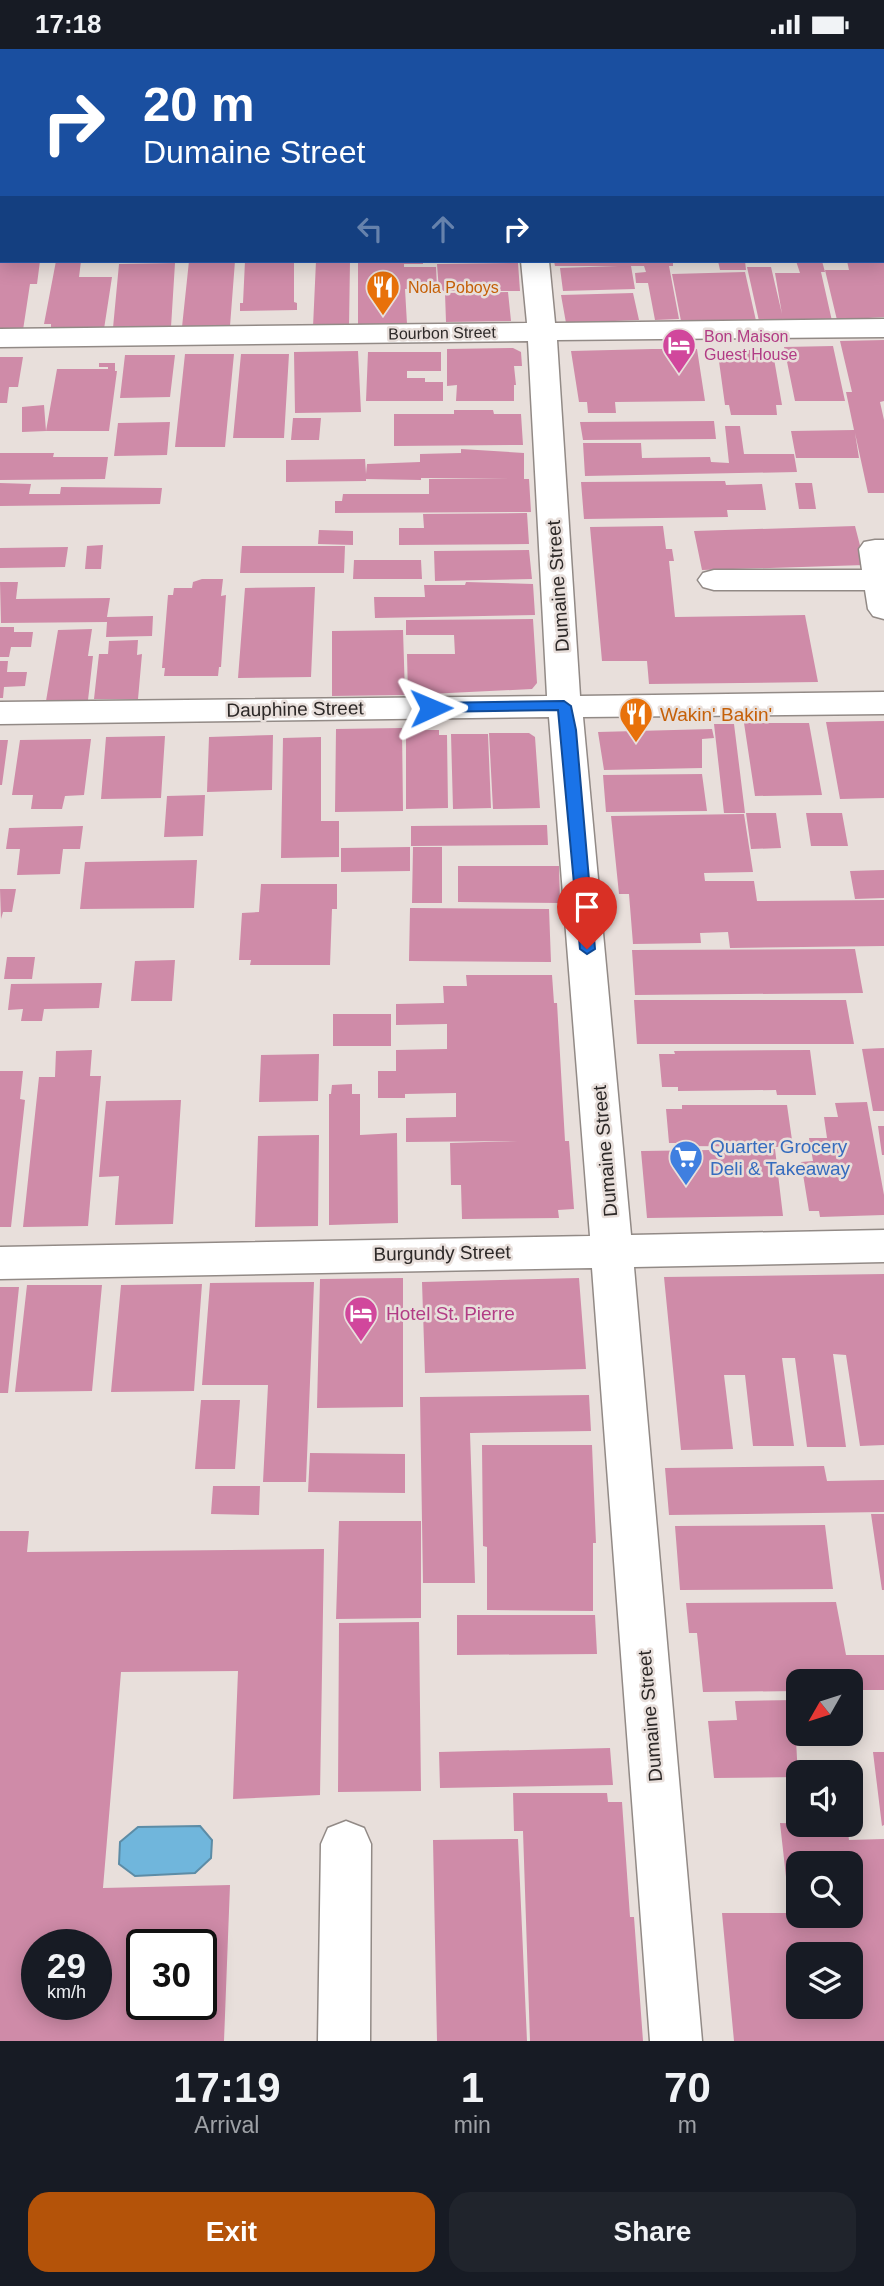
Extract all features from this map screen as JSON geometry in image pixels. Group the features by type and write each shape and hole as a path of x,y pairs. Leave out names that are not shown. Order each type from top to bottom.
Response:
{"street":[{"name":"Dumaine Street","path":"535,263 542,332 564,706 570,744 613,1250 676,2041"},
{"name":"Bourbon Street","path":"0,338 884,328"},
{"path":"714,580 882,579"},
{"name":"Dauphine Street","path":"0,713 884,703"},
{"name":"Burgundy Street","path":"0,1263 884,1246"},
{"path":"344,2041 345,1845"}],"water":[{"path":"200,1826 212,1840 211,1858 195,1873 135,1876 119,1864 120,1842 138,1827"}],"building":[{"path":"0,263 40,263 37,284 30,284 23,330 0,330"},
{"path":"56,263 81,263 79,277 112,277 104,329 51,328 51,324 44,324"},
{"path":"175,263 171,327 113,328 119,264"},
{"path":"189,263 235,263 230,326 182,327"},
{"path":"245,263 294,263 294,302 297,303 297,310 240,311 240,303 243,303"},
{"path":"316,263 350,263 349,327 313,327"},
{"path":"358,263 423,263 404,264 404,267 436,267 437,288 405,289 407,324 358,325"},
{"path":"518,263 520,291 439,291 437,264"},
{"path":"554,263 673,263 673,266 669,266 679,319 655,320 648,283 636,283 635,273 646,272 644,266 631,266 635,289 563,291 560,268 618,266 555,266"},
{"path":"718,263 745,263 746,270 720,270"},
{"path":"797,263 823,263 825,272 821,272 832,321 759,321 747,267 771,267 782,314 775,273 800,273"},
{"path":"847,263 884,263 884,317 837,320 825,270 849,270"},
{"path":"745,272 757,325 719,326 718,320 681,321 672,274"},
{"path":"508,292 511,321 446,322 445,293"},
{"path":"633,293 639,320 566,323 561,295"},
{"path":"884,340 884,401 880,402 884,420 884,493 868,493 855,433 859,458 796,458 791,431 854,430 846,392 852,392 840,341"},
{"path":"833,346 845,401 795,401 784,347"},
{"path":"513,348 521,352 522,366 514,366 514,401 456,401 457,385 447,386 447,349"},
{"path":"697,349 705,401 615,402 616,413 588,413 587,402 579,402 571,351"},
{"path":"720,350 770,350 773,353 782,405 776,405 777,415 731,415 729,405 725,405 718,354 721,355"},
{"path":"358,351 361,412 295,413 294,352"},
{"path":"368,352 441,352 441,371 407,371 407,378 443,382 443,401 366,401"},
{"path":"185,354 234,354 225,447 175,447"},
{"path":"241,354 289,354 284,438 233,438"},
{"path":"125,355 175,355 170,397 120,398"},
{"path":"0,357 23,357 18,387 9,387 7,403 0,403"},
{"path":"99,363 115,363 117,371 109,431 46,431 57,369 108,369 99,367"},
{"path":"44,405 46,431 22,432 22,407"},
{"path":"454,410 493,410 494,414 521,414 523,445 394,446 394,414 454,414"},
{"path":"293,418 321,418 319,440 291,440"},
{"path":"714,421 716,439 583,440 580,422"},
{"path":"170,422 167,455 114,456 118,423"},
{"path":"725,426 740,426 744,454 794,454 797,472 585,476 583,443 641,443 642,458 710,457 711,462 729,463"},
{"path":"461,449 524,453 524,479 529,479 531,512 335,513 335,501 342,501 343,494 429,494 429,479 511,478 421,478 286,482 286,460 365,459 366,474 367,464 420,462 420,454 461,453"},
{"path":"0,453 108,457 105,479 0,480"},
{"path":"725,481 726,485 762,484 766,510 727,510 728,517 584,519 581,482"},
{"path":"0,483 31,484 29,494 60,494 61,487 162,488 160,504 0,506"},
{"path":"795,483 812,483 816,509 799,509"},
{"path":"527,513 529,544 399,545 399,528 424,528 423,514"},
{"path":"663,526 666,549 672,549 674,561 669,561 675,617 805,615 818,682 649,684 647,661 602,661 590,527"},
{"path":"855,526 865,565 702,570 694,531"},
{"path":"319,530 353,531 353,545 318,544"},
{"path":"103,545 101,569 85,569 87,546"},
{"path":"242,546 345,546 344,573 240,573"},
{"path":"68,547 65,567 0,568 0,548"},
{"path":"529,550 532,579 435,581 434,551"},
{"path":"354,560 421,560 422,579 353,579"},
{"path":"223,579 221,596 226,595 221,667 218,676 164,676 165,668 162,668 168,595 173,595 174,588 192,588 193,582"},
{"path":"0,582 18,582 16,599 110,598 107,617 153,616 152,636 106,637 107,622 1,623"},
{"path":"466,582 533,584 535,615 375,618 374,597 425,597 424,585 465,585"},
{"path":"315,587 311,677 238,678 245,588"},
{"path":"533,619 537,683 532,689 408,695 407,654 455,654 454,635 406,635 406,620"},
{"path":"0,627 14,627 14,632 33,632 31,647 11,647 9,657 0,657"},
{"path":"92,629 88,656 93,656 88,700 46,701 58,630"},
{"path":"403,630 405,695 332,696 332,631"},
{"path":"138,640 137,655 142,654 138,699 94,699 99,654 108,654 109,641"},
{"path":"0,661 8,661 7,672 27,672 25,686 4,687 3,698 0,698"},
{"path":"884,721 884,798 840,799 826,722"},
{"path":"744,723 809,723 822,795 755,796"},
{"path":"714,724 734,724 745,813 724,813"},
{"path":"402,728 403,811 335,812 336,729"},
{"path":"712,729 714,738 702,739 702,768 604,770 598,732"},
{"path":"406,730 439,730 439,735 447,735 448,808 406,809"},
{"path":"489,733 529,733 535,737 540,808 493,809"},
{"path":"451,734 488,734 491,808 453,809"},
{"path":"273,735 272,790 207,792 209,737"},
{"path":"165,736 161,798 101,799 106,737"},
{"path":"321,737 321,821 339,821 339,857 281,858 283,738"},
{"path":"91,739 84,795 65,796 62,809 31,809 33,795 12,795 20,740"},
{"path":"0,740 8,740 2,785 0,785"},
{"path":"702,774 707,811 606,812 603,775"},
{"path":"205,795 203,836 164,837 167,796"},
{"path":"746,813 776,813 781,848 751,849"},
{"path":"806,813 842,813 848,846 811,846"},
{"path":"744,814 753,872 704,873 705,881 754,881 757,901 884,900 884,946 730,948 728,932 700,933 701,943 633,944 629,894 619,894 611,816"},
{"path":"547,825 548,845 411,846 411,826"},
{"path":"83,826 80,849 63,849 60,874 17,875 20,849 6,849 9,828"},
{"path":"410,847 410,871 341,872 341,848"},
{"path":"413,847 442,847 442,903 412,903"},
{"path":"197,860 194,908 80,909 85,862"},
{"path":"458,866 559,866 560,903 458,902"},
{"path":"884,870 884,898 855,899 850,871"},
{"path":"261,884 337,884 337,909 332,909 330,965 250,965 251,960 239,960 242,913 259,912"},
{"path":"0,889 16,889 12,912 3,912 1,919"},
{"path":"410,908 549,909 551,962 409,961"},
{"path":"855,949 863,993 635,995 632,950"},
{"path":"7,957 35,957 32,979 4,979"},
{"path":"175,960 172,1001 131,1001 135,961"},
{"path":"466,975 552,975 554,1003 557,1003 565,1141 569,1141 574,1209 558,1210 559,1218 462,1219 461,1185 451,1185 450,1143 518,1141 406,1142 406,1118 456,1117 456,1093 405,1094 405,1098 378,1098 378,1071 396,1071 396,1050 447,1049 447,1024 396,1025 396,1004 444,1003 443,986 467,986"},
{"path":"102,983 99,1008 44,1009 42,1021 21,1021 23,1009 8,1010 11,984"},
{"path":"634,1000 846,1000 854,1044 637,1044"},
{"path":"333,1014 391,1014 391,1046 333,1046"},
{"path":"884,1048 884,1111 873,1111 862,1049"},
{"path":"92,1050 90,1076 101,1076 88,1226 23,1227 39,1077 55,1077 56,1051"},
{"path":"810,1050 816,1095 777,1095 776,1090 678,1091 678,1087 662,1087 659,1054 675,1054 674,1051"},
{"path":"319,1054 318,1101 259,1102 261,1055"},
{"path":"0,1071 23,1071 20,1099 25,1100 11,1227 0,1227"},
{"path":"352,1084 352,1094 360,1094 360,1135 397,1133 398,1223 329,1225 329,1094 332,1085"},
{"path":"181,1100 173,1224 115,1225 119,1176 99,1177 106,1101"},
{"path":"867,1102 884,1195 884,1215 820,1217 819,1211 809,1211 801,1162 813,1161 809,1138 827,1138 824,1117 838,1117 835,1103"},
{"path":"682,1105 787,1105 793,1147 686,1146 685,1143 669,1143 666,1109 682,1109"},
{"path":"878,1126 884,1126 884,1155 882,1155"},
{"path":"319,1135 318,1226 255,1227 258,1136"},
{"path":"775,1149 783,1216 647,1218 641,1151"},
{"path":"884,1274 884,1445 860,1446 846,1355 833,1354 846,1447 807,1447 795,1358 782,1358 794,1446 753,1446 745,1375 724,1375 733,1449 681,1450 664,1277"},
{"name":"Hotel St. Pierre","path":"403,1278 403,1407 317,1408 320,1279"},
{"path":"579,1278 586,1369 425,1373 422,1282"},
{"path":"314,1282 306,1482 263,1482 268,1385 202,1385 210,1283"},
{"path":"202,1284 194,1391 111,1392 121,1285"},
{"path":"27,1285 102,1285 92,1391 15,1392"},
{"path":"0,1287 19,1287 8,1393 0,1393"},
{"path":"589,1395 591,1431 470,1433 475,1583 423,1583 420,1397"},
{"path":"201,1400 240,1400 235,1469 195,1469"},
{"path":"482,1445 592,1445 596,1543 593,1543 593,1611 487,1610"},
{"path":"310,1453 405,1454 405,1493 308,1492"},
{"path":"824,1466 827,1481 884,1480 884,1512 669,1515 665,1468"},
{"path":"213,1486 260,1486 259,1515 211,1514"},
{"path":"871,1514 884,1514 884,1590 882,1590"},
{"path":"339,1521 421,1521 421,1618 336,1619"},
{"path":"825,1525 833,1589 680,1590 675,1526"},
{"path":"0,1531 29,1531 27,1552 324,1549 320,1795 233,1799 238,1671 121,1672 103,1888 230,1885 224,2041 0,2041"},
{"path":"836,1602 846,1655 884,1655 884,1690 863,1690 863,1669 786,1669 786,1691 703,1692 697,1633 689,1633 686,1603"},
{"path":"457,1615 595,1615 597,1654 457,1655"},
{"path":"419,1622 421,1791 338,1792 339,1623"},
{"path":"786,1700 786,1747 796,1747 797,1760 786,1760 786,1777 714,1778 708,1721 737,1720 735,1701"},
{"path":"610,1748 613,1785 440,1788 439,1752"},
{"path":"873,1752 884,1752 882,1826"},
{"path":"513,1793 607,1793 608,1802 622,1802 643,2041 530,2041 523,1831 514,1831"},
{"path":"780,1823 786,1823 786,1837 884,1839 884,2041 734,2041 722,1913 786,1913 786,1928 863,1928 863,1851 786,1851 786,1877"},
{"path":"518,1839 527,2041 437,2041 433,1840"}],"place":[{"name":"Nola Poboys","path":"383,317"},
{"name":"Bon Maison Guest House","path":"679,375"},
{"name":"Wakin' Bakin'","path":"636,744"},
{"name":"Quarter Grocery Deli & Takeaway","path":"686,1187"},
{"name":"Hotel St. Pierre","path":"361,1343"}],"route":[{"path":"431,708 564,706 569,730 587,949"}]}
